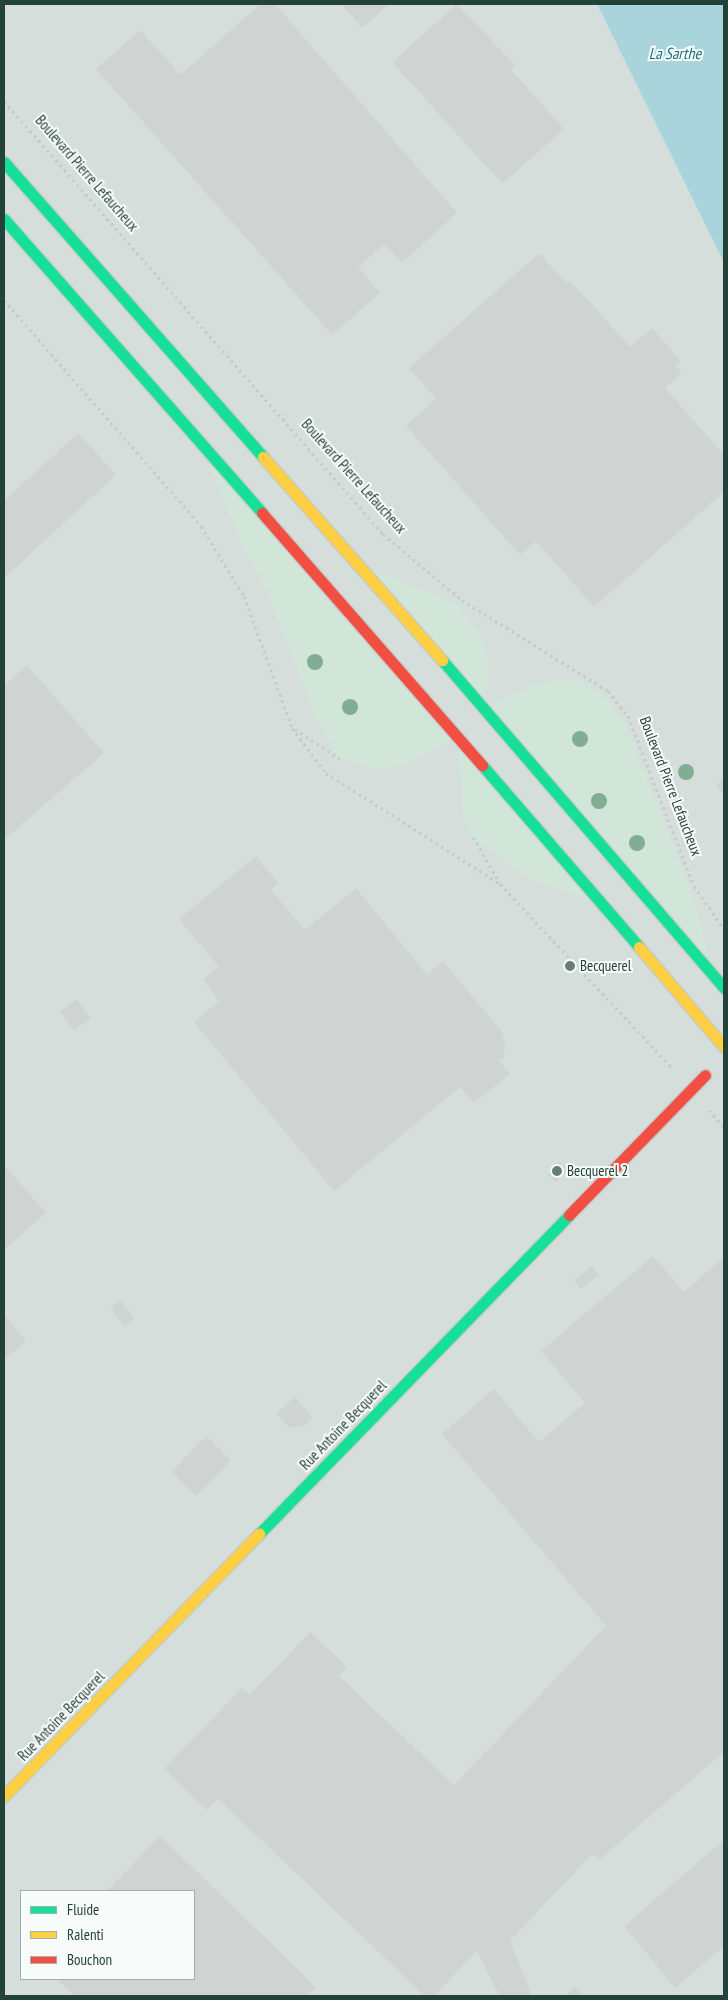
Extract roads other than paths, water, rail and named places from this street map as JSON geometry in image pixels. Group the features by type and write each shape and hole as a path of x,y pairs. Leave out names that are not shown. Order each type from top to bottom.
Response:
{"main road":[{"path":"4,162 483,714 724,988"},
{"path":"4,219 462,733 724,1047"},
{"name":"Rue Antoine Becquerel","path":"4,1796 705,1075"}],"water":[{"name":"La Sarthe","path":"597,4 724,4 724,263"}],"place":[{"name":"Becquerel","path":"570,966"},
{"name":"Becquerel 2","path":"557,1171"}]}
